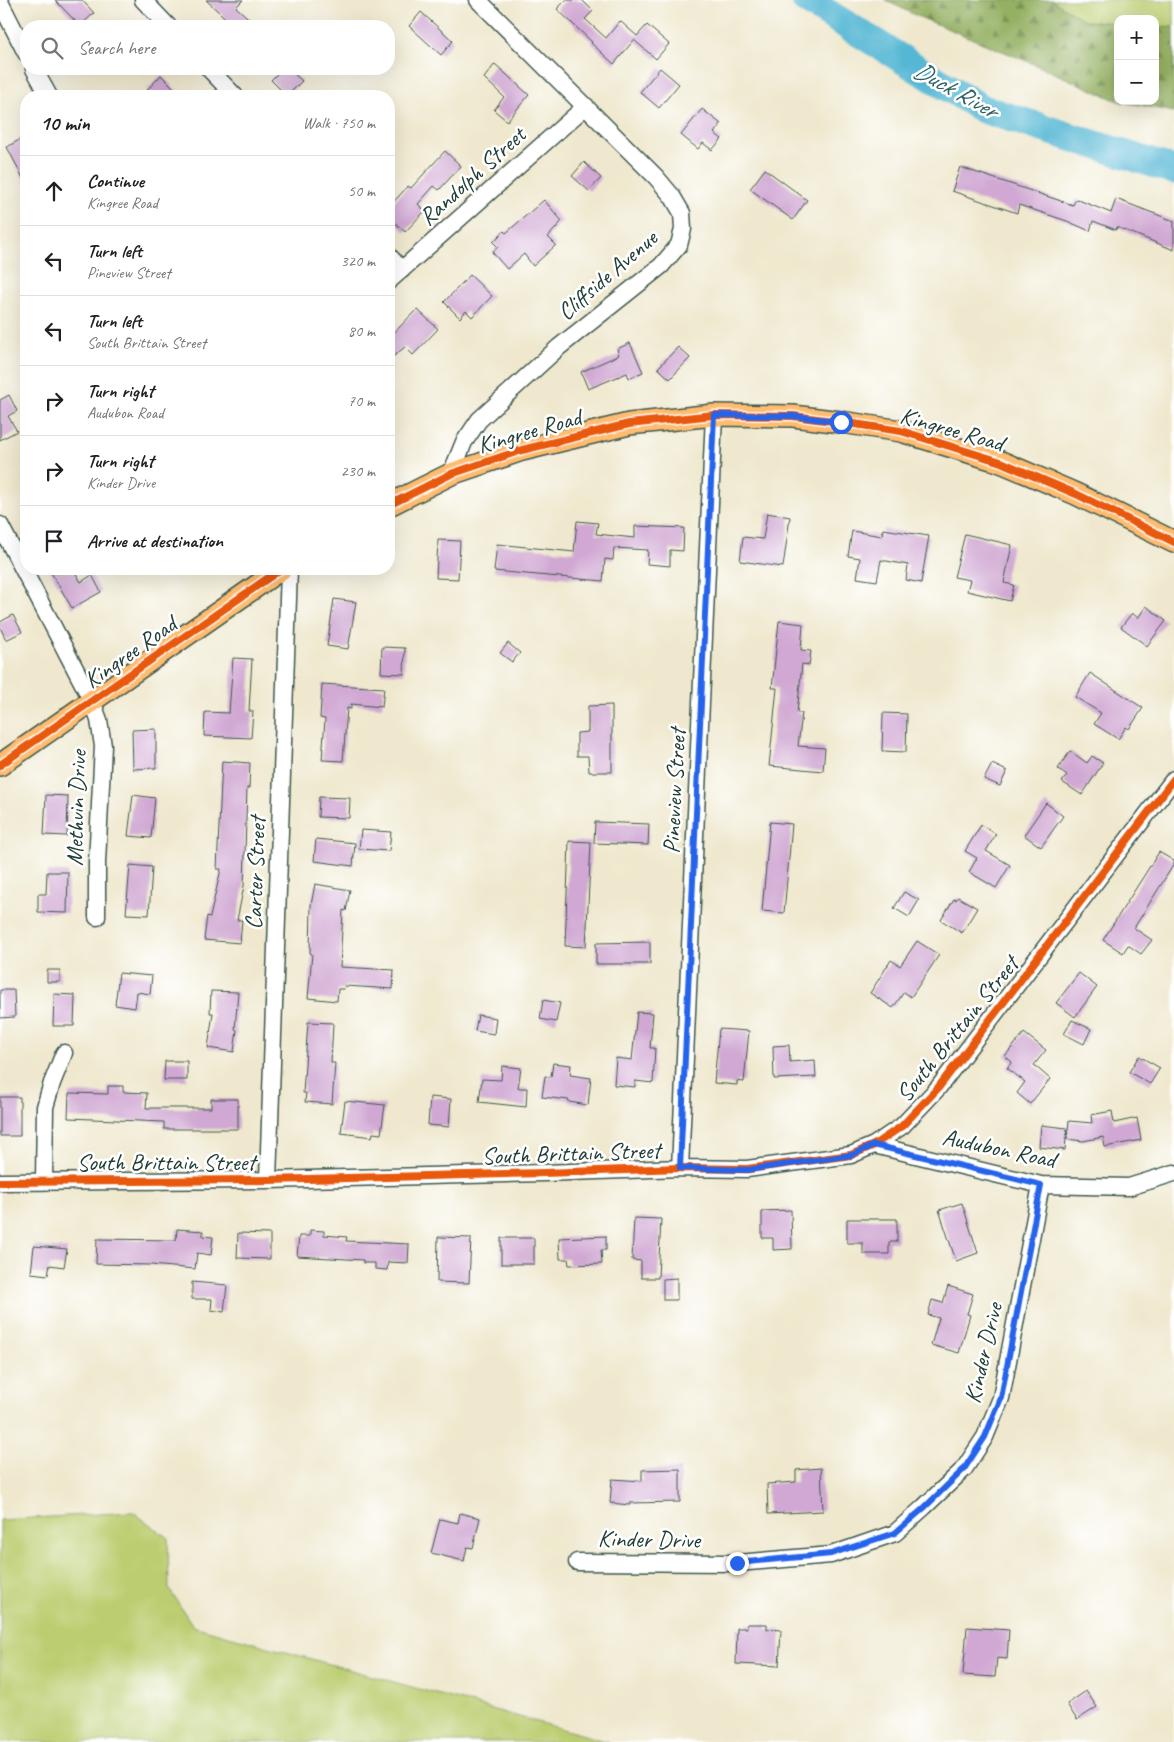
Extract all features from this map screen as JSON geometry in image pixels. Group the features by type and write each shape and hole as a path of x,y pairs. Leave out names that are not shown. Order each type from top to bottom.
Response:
{"main road":[{"name":"Kingree Road","path":"395,502 451,474 522,450 629,424 714,415 793,416 901,432 1001,462 1076,494 1174,542"},
{"name":"Kingree Road","path":"0,765 272,575"}],"street":[{"path":"143,0 162,20"},
{"name":"Cliffside Avenue","path":"451,474 464,442 479,420 559,347 661,266 679,245 683,229 682,213 672,196 656,177 478,0"},
{"path":"0,2 20,41"},
{"path":"37,75 46,90"},
{"path":"215,75 229,90"},
{"name":"Randolph Street","path":"395,276 586,106"},
{"path":"395,262 402,270"},
{"name":"Pineview Street","path":"680,1168 714,415"},
{"name":"Methvin Drive","path":"0,524 20,563"},
{"name":"Methvin Drive","path":"26,575 92,702 99,720 103,746 97,862 97,917"},
{"name":"Carter Street","path":"268,1180 289,575"},
{"name":"South Brittain Street","path":"0,1182 268,1180 680,1168 747,1170 852,1155 874,1145 902,1126 938,1088 1174,779"},
{"path":"44,1181 45,1107 52,1082 64,1053"},
{"name":"Audubon Road","path":"874,1145 1041,1185 1129,1187 1174,1174"},
{"name":"Kinder Drive","path":"577,1562 737,1563 831,1554 895,1533 964,1469 985,1437 1001,1398 1041,1185"}],"green space":[{"path":"885,0 1051,0 1086,21 1114,23 1114,99 1029,62 917,16"},
{"path":"1051,0 1174,0 1174,27 1159,26 1159,15 1114,15 1114,23 1086,21"},
{"path":"1159,26 1174,27 1174,112 1138,105 1159,105"},
{"path":"133,1512 168,1538 169,1589 193,1626 609,1742 0,1742 0,1520"}],"building":[{"path":"55,0 82,0 94,13 86,20 74,20"},
{"path":"206,0 243,0 236,7 250,20 228,20"},
{"path":"566,0 582,0 593,11 585,19 606,38 620,21 637,36 647,25 669,44 656,59 634,40 614,64 557,9"},
{"path":"421,12 453,41 441,55 409,26"},
{"path":"495,64 529,95 507,121 494,110 504,97 484,78"},
{"path":"660,68 679,84 659,108 640,92"},
{"path":"161,75 176,90 147,90"},
{"path":"276,75 296,75 302,81 293,90 281,90 271,80"},
{"path":"702,109 721,124 714,133 722,139 712,150 703,143 698,149 681,135"},
{"path":"20,139 20,172 7,147"},
{"path":"445,151 461,166 439,190 434,186 418,204 425,211 405,232 395,223 395,200 408,186 411,188"},
{"path":"584,162 601,178 589,191 572,176"},
{"path":"960,167 1073,205 1076,199 1111,213 1116,199 1174,221 1174,250 1117,227 1116,230 1093,221 1090,231 1019,205 1017,213 952,191"},
{"path":"765,169 807,200 793,220 750,189"},
{"path":"544,200 562,221 548,237 556,245 533,266 524,254 507,269 492,252 498,247 493,242"},
{"path":"470,275 492,296 472,317 466,311 460,318 444,302"},
{"path":"417,309 438,329 413,355 405,347 395,355 395,332"},
{"path":"630,343 643,372 629,378 627,373 588,389 581,372 619,355 617,349"},
{"path":"678,347 690,358 670,379 658,368"},
{"path":"9,395 17,411 8,416 17,431 0,440 0,400"},
{"path":"767,513 790,517 783,567 740,561 743,537 763,539"},
{"path":"577,521 598,523 596,534 635,538 635,526 684,528 683,551 670,550 670,566 647,564 648,550 614,548 613,560 605,559 603,581 494,571 497,544 574,552"},
{"path":"883,529 929,536 921,583 906,580 908,565 881,560 877,581 857,578 860,558 848,556 852,531 882,536"},
{"path":"965,534 1012,545 1004,583 1014,585 1010,601 967,591 970,580 954,577"},
{"path":"438,540 460,541 458,579 436,578"},
{"path":"53,575 77,575 81,582 92,575 101,592 72,608"},
{"path":"334,599 356,602 348,649 327,646"},
{"path":"1146,606 1166,621 1147,646 1121,627 1132,613 1138,618"},
{"path":"13,615 22,632 6,640 0,627 0,622"},
{"path":"779,621 803,624 801,650 811,651 809,665 802,664 797,713 802,713 798,746 825,748 823,771 769,766 777,688 772,688"},
{"path":"508,643 520,653 512,662 500,653"},
{"path":"382,647 405,648 404,674 381,673"},
{"path":"233,658 252,659 249,711 253,711 251,738 204,736 205,712 229,713"},
{"path":"1090,673 1143,708 1129,729 1126,727 1118,739 1094,724 1101,713 1075,697"},
{"path":"322,684 384,688 382,707 351,704 351,709 347,708 343,761 322,760 325,719 320,718"},
{"path":"612,705 612,772 589,772 588,756 577,756 577,733 588,732 588,706"},
{"path":"883,713 907,714 906,752 882,751"},
{"path":"156,729 156,768 133,769 132,730"},
{"path":"1070,751 1087,763 1092,756 1103,763 1082,795 1062,782 1067,775 1058,769"},
{"path":"222,761 250,763 249,788 247,788 244,886 237,920 242,920 240,943 204,940 207,916 210,917 221,869 217,869"},
{"path":"992,764 1007,771 1000,786 984,779"},
{"path":"46,795 68,796 67,836 44,835"},
{"path":"133,795 155,798 151,838 128,836"},
{"path":"319,797 350,798 349,818 318,817"},
{"path":"1046,803 1063,816 1041,847 1024,835"},
{"path":"595,822 649,824 648,845 594,843"},
{"path":"770,822 792,824 784,913 762,911"},
{"path":"981,825 996,834 986,851 1010,865 996,888 969,872 977,858 965,851"},
{"path":"361,830 391,832 389,851 359,849"},
{"path":"316,839 355,843 353,866 314,861"},
{"path":"569,841 591,842 586,947 565,946"},
{"path":"1159,852 1174,861 1174,864 1134,928 1152,940 1141,954 1128,945 1123,953 1103,940"},
{"path":"130,865 152,867 149,915 126,914"},
{"path":"47,872 68,872 67,913 38,912 38,894 46,894"},
{"path":"315,884 350,890 346,911 343,910 340,967 394,970 393,989 345,986 344,989 338,989 337,1001 308,998 312,954 310,953 311,905"},
{"path":"904,892 919,900 909,917 894,908"},
{"path":"958,897 977,908 962,933 941,920 954,899 956,900"},
{"path":"917,941 939,955 911,997 904,992 893,1008 870,993 891,960 900,966"},
{"path":"650,942 650,964 596,964 596,943"},
{"path":"47,970 60,970 60,982 47,982"},
{"path":"119,973 152,976 150,994 137,992 135,1008 115,1005"},
{"path":"1079,973 1097,987 1075,1017 1056,1003"},
{"path":"0,990 14,990 15,1017 0,1018"},
{"path":"211,991 238,992 235,1029 237,1030 234,1052 208,1048 213,1013 210,1013"},
{"path":"54,994 75,995 74,1026 53,1026"},
{"path":"543,1000 560,1003 556,1022 540,1019"},
{"path":"637,1012 653,1013 650,1048 655,1048 653,1083 635,1081 635,1087 614,1085 616,1058 632,1060"},
{"path":"478,1015 496,1018 494,1034 475,1031"},
{"path":"1072,1020 1091,1029 1084,1044 1064,1034"},
{"path":"308,1022 333,1023 331,1063 335,1063 332,1104 305,1102 306,1093 303,1093"},
{"path":"719,1029 749,1031 744,1082 737,1081 737,1085 714,1083"},
{"path":"1024,1033 1046,1050 1034,1065 1050,1079 1030,1104 1017,1093 1025,1082 1007,1068 1012,1062 1005,1056"},
{"path":"789,1045 790,1062 815,1060 816,1077 774,1079 773,1046"},
{"path":"1139,1056 1160,1068 1150,1084 1129,1072"},
{"path":"165,1061 187,1061 187,1080 164,1080"},
{"path":"553,1063 571,1065 570,1075 591,1078 588,1105 569,1102 569,1100 542,1097 545,1076 551,1077"},
{"path":"502,1066 521,1068 518,1088 527,1088 526,1107 479,1102 482,1079 501,1080"},
{"path":"108,1086 123,1086 123,1092 147,1093 146,1108 211,1108 211,1099 238,1099 238,1129 164,1129 164,1122 68,1118 69,1093 108,1094"},
{"path":"0,1097 20,1097 20,1136 0,1136"},
{"path":"430,1097 451,1099 449,1127 428,1125"},
{"path":"345,1101 385,1105 381,1134 373,1133 372,1137 341,1133"},
{"path":"1112,1111 1114,1123 1137,1118 1141,1140 1105,1147 1103,1137 1083,1141 1067,1139 1069,1121 1092,1123 1091,1115"},
{"path":"1041,1125 1067,1128 1065,1150 1039,1147"},
{"path":"962,1203 978,1253 956,1261 939,1210"},
{"path":"791,1210 792,1249 773,1250 773,1238 762,1238 762,1211"},
{"path":"634,1218 661,1219 658,1278 641,1278 641,1261 632,1260"},
{"path":"847,1219 897,1219 897,1242 889,1242 889,1254 863,1254 863,1243 847,1243"},
{"path":"177,1229 203,1231 203,1236 213,1237 211,1255 197,1253 195,1269 151,1265 96,1264 97,1239 176,1240"},
{"path":"310,1230 324,1231 324,1235 347,1237 346,1241 409,1244 408,1263 388,1262 387,1270 375,1269 375,1263 363,1263 363,1260 297,1256 299,1236 310,1236"},
{"path":"238,1233 270,1234 270,1259 237,1258"},
{"path":"606,1236 606,1250 601,1250 602,1264 569,1265 568,1259 560,1259 559,1238"},
{"path":"438,1237 471,1238 469,1283 437,1282"},
{"path":"501,1238 534,1238 534,1264 501,1264"},
{"path":"34,1246 67,1249 64,1267 50,1265 48,1275 31,1273"},
{"path":"677,1278 677,1300 663,1300 663,1279"},
{"path":"192,1282 227,1285 224,1312 211,1310 212,1299 192,1299"},
{"path":"948,1286 973,1294 967,1314 970,1315 959,1353 931,1345 939,1318 928,1315 932,1300 943,1303"},
{"path":"821,1468 823,1511 768,1514 767,1484 796,1482 796,1470"},
{"path":"680,1469 680,1502 630,1503 630,1505 610,1503 612,1479 642,1481 642,1470"},
{"path":"460,1513 480,1518 473,1548 467,1547 464,1561 431,1553 440,1519 458,1523"},
{"path":"747,1624 767,1624 767,1629 781,1630 779,1666 736,1664 737,1628 747,1628"},
{"path":"967,1627 1009,1630 1007,1659 997,1658 995,1677 963,1675"},
{"path":"1086,1691 1097,1707 1077,1720 1067,1704"}],"waterway":[{"name":"Duck River","path":"806,0 983,109 1174,170"}],"cycle path":[{"path":"395,502 451,474 522,450 629,424 714,415 793,416 901,431 1001,462 1076,494 1174,542"},
{"path":"0,765 272,575"},
{"path":"0,1182 268,1180 680,1168 747,1169 851,1155 874,1145 902,1126 938,1088 1174,779"}],"route":[{"path":"737,1563 831,1554 895,1533 964,1469 985,1437 1001,1398 1041,1185 874,1145 852,1155 747,1170 680,1168 714,415 793,416 841,422"}]}
